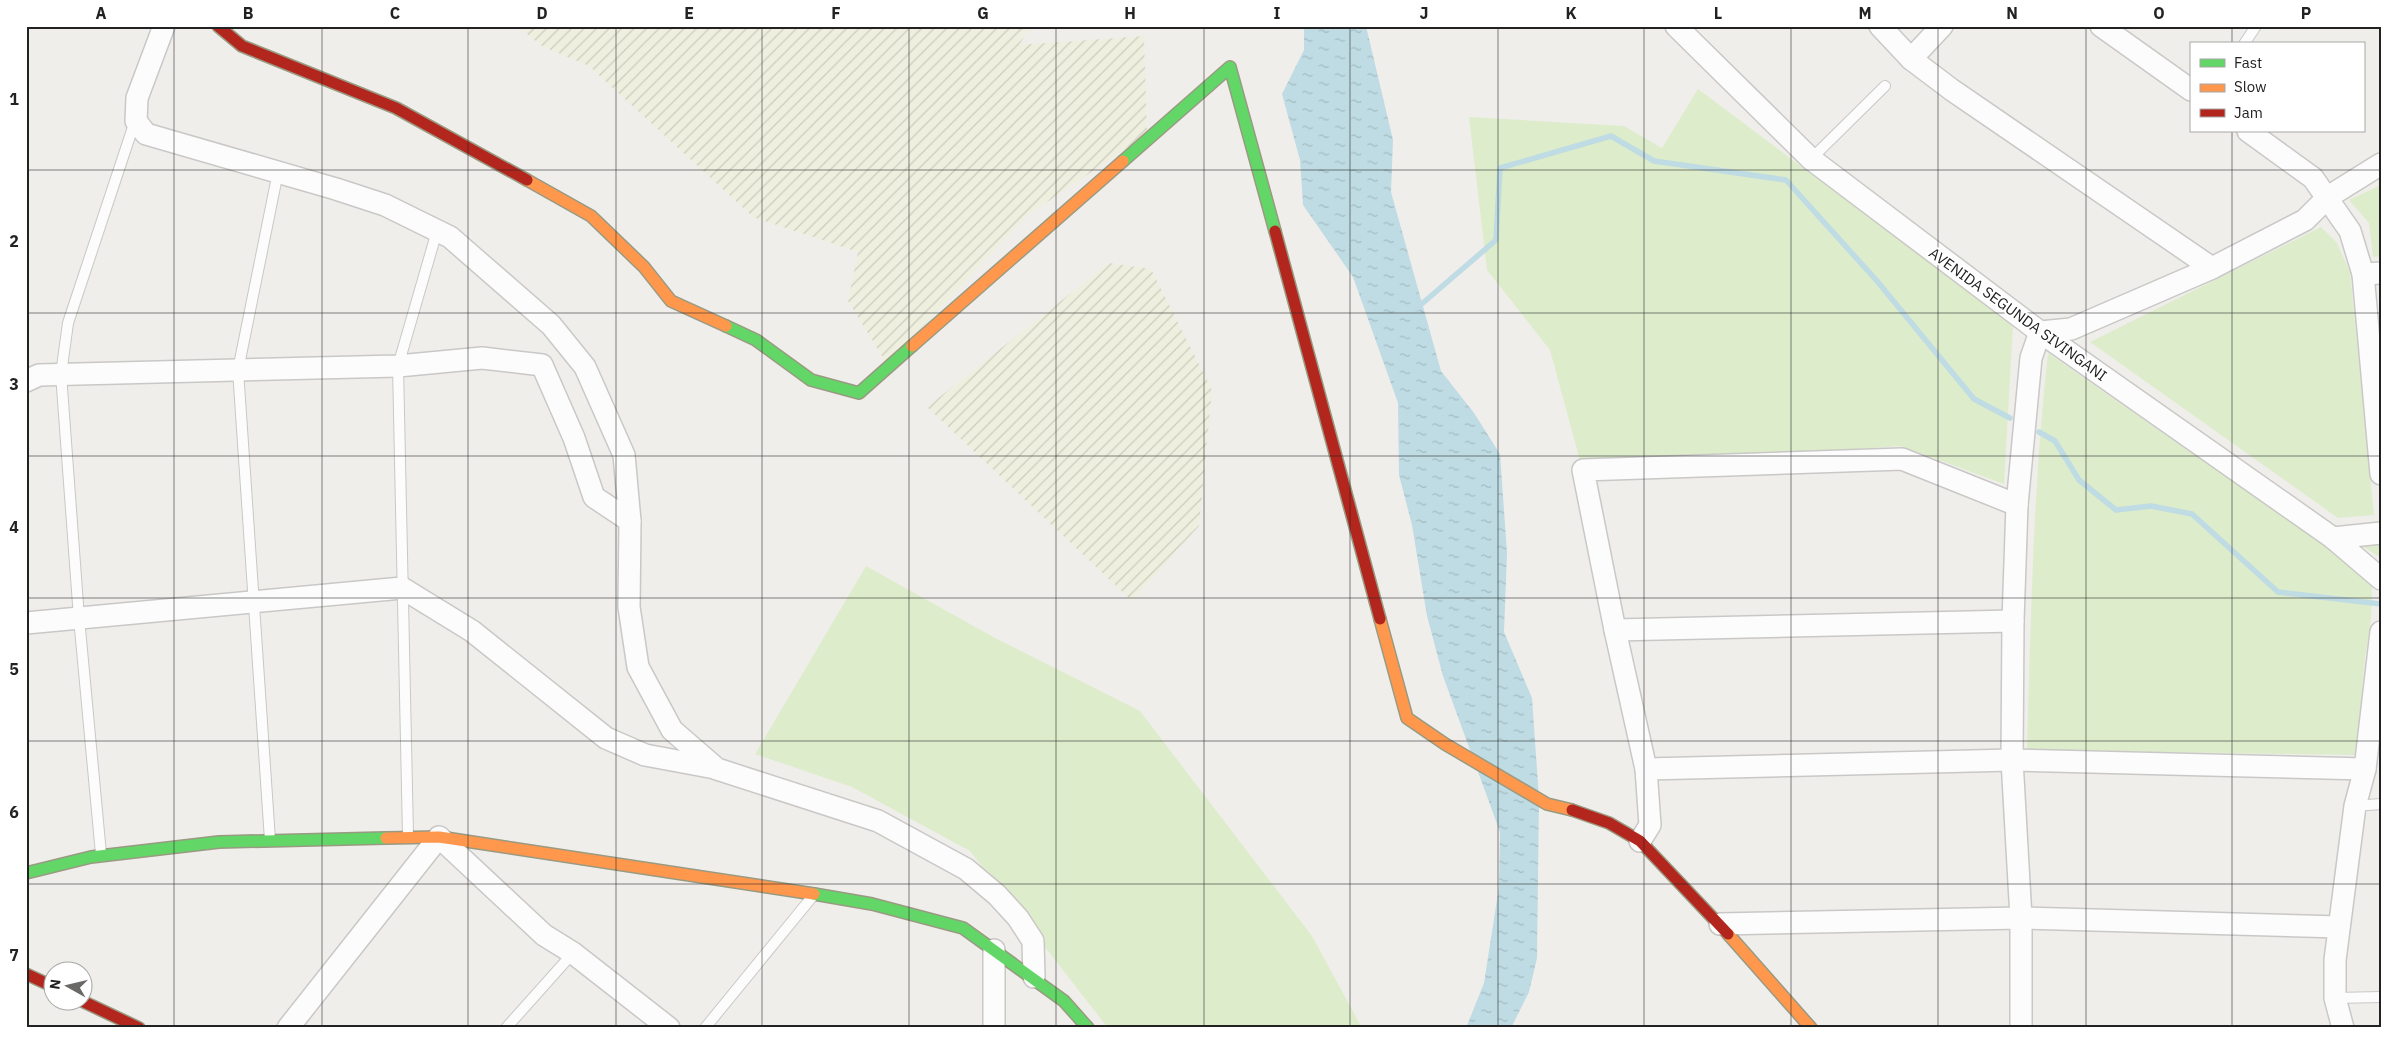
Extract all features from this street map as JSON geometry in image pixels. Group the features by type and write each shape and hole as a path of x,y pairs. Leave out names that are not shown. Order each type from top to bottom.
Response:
{"street":[{"path":"164,26 136,98 136,120 146,134 385,205 437,230 450,237 550,325 585,367 624,455 630,521 629,607 638,667 672,730 717,769"},
{"path":"218,26 242,46 396,108 591,216 644,267 671,301 756,340 811,380 859,393 1230,67 1407,718 1445,744 1546,804 1583,812 1609,823 1640,841 1720,924 1811,1028"},
{"name":"AVENIDA SEGUNDA SIVINGANI","path":"1676,26 1811,159 2040,332 2333,538 2381,579"},
{"path":"1880,26 1911,59 1952,90 2212,268"},
{"path":"1911,59 1942,26"},
{"path":"2101,26 2190,89"},
{"path":"2249,132 2313,178 2350,231 2372,273 2381,474"},
{"path":"2021,1028 2021,918 2012,760 2013,621 2017,505 2031,358 2040,332 2071,329 2212,268 2305,220 2328,197 2381,164"},
{"path":"26,381 39,375 398,366 482,358 542,365 574,438 594,497 630,521"},
{"path":"1640,841 1650,825 1646,769 1615,630 1583,470 1902,459 2017,505"},
{"path":"2333,538 2381,533"},
{"path":"26,623 402,588 472,631 606,738 645,756 717,769 878,821 966,869 997,895 1018,918 1033,942 1034,977"},
{"path":"1615,630 2013,621"},
{"path":"2343,1028 2335,998 2335,960 2354,806 2365,769 2381,632"},
{"path":"1646,769 2012,760 2365,769"},
{"path":"439,838 544,935 572,953 670,1028"},
{"path":"288,1028 439,838"},
{"path":"26,873 101,856 218,842 439,838 814,894 872,904 963,928 1034,977 1064,1001 1088,1028"},
{"path":"1720,924 2021,918 2339,927"},
{"path":"994,950 994,1028"},
{"path":"26,974 42,981"},
{"path":"92,1006 139,1028"}],"lane":[{"path":"2245,42 2256,26"},
{"path":"1811,159 1885,86"},
{"path":"101,856 79,618 61,374 68,324 136,120"},
{"path":"270,841 238,370 278,172"},
{"path":"408,838 398,366 437,230"},
{"path":"2354,806 2381,804"},
{"path":"705,1028 814,894"},
{"path":"506,1028 572,953"},
{"path":"2335,998 2381,997"}],"green space":[{"path":"517,26 1031,26 1019,45 1144,36 1147,134 1028,215 887,364 848,301 858,252 753,217 589,66 542,46"},
{"path":"1698,89 2013,325 2004,484 1901,446 1582,468 1550,350 1487,270 1469,117 1624,126 1662,148"},
{"path":"2381,185 2381,256 2373,257 2369,223 2349,200"},
{"path":"2321,227 2337,243 2350,272 2374,515 2338,518 2090,342"},
{"path":"1109,263 1151,269 1212,390 1199,526 1132,601 927,407"},
{"path":"2048,353 2332,551 2372,587 2371,619 2365,658 2356,755 2027,750 2036,502"},
{"path":"2381,544 2381,558 2362,546"},
{"path":"866,566 995,638 1140,711 1312,936 1362,1028 1108,1028 970,851 852,787 755,754"}],"water":[{"path":"1304,26 1366,26 1393,140 1391,192 1441,371 1474,413 1500,454 1507,553 1504,632 1532,698 1539,798 1537,958 1529,992 1511,1028 1466,1028 1484,983 1499,887 1500,832 1443,676 1427,616 1412,525 1399,475 1398,403 1353,277 1303,205 1300,160 1282,94 1304,50"}],"waterway":[{"path":"1417,308 1496,240 1500,168 1611,136 1654,161 1786,180 1877,281 1974,399 2010,418"},
{"path":"2039,432 2055,441 2079,480 2116,510 2151,506 2192,514 2278,592 2381,604"}],"traffic: fast":[{"path":"1123,161 1230,67 1275,231"},
{"path":"726,326 756,340 811,380 859,393 912,346"},
{"path":"26,873 91,857 219,842 386,838"},
{"path":"814,894 872,904 963,928 1064,1001 1088,1028"}],"traffic: slow":[{"path":"912,346 1123,161"},
{"path":"527,180 591,216 644,267 671,301 726,326"},
{"path":"1380,619 1407,718 1445,744 1547,804 1572,810"},
{"path":"386,838 439,837 814,894"},
{"path":"1728,934 1811,1028"}],"traffic: jam":[{"path":"218,26 242,46 396,108 527,180"},
{"path":"1275,231 1380,619"},
{"path":"1572,810 1609,823 1640,841 1728,934"},
{"path":"26,974 42,981"},
{"path":"92,1006 139,1028"}]}
